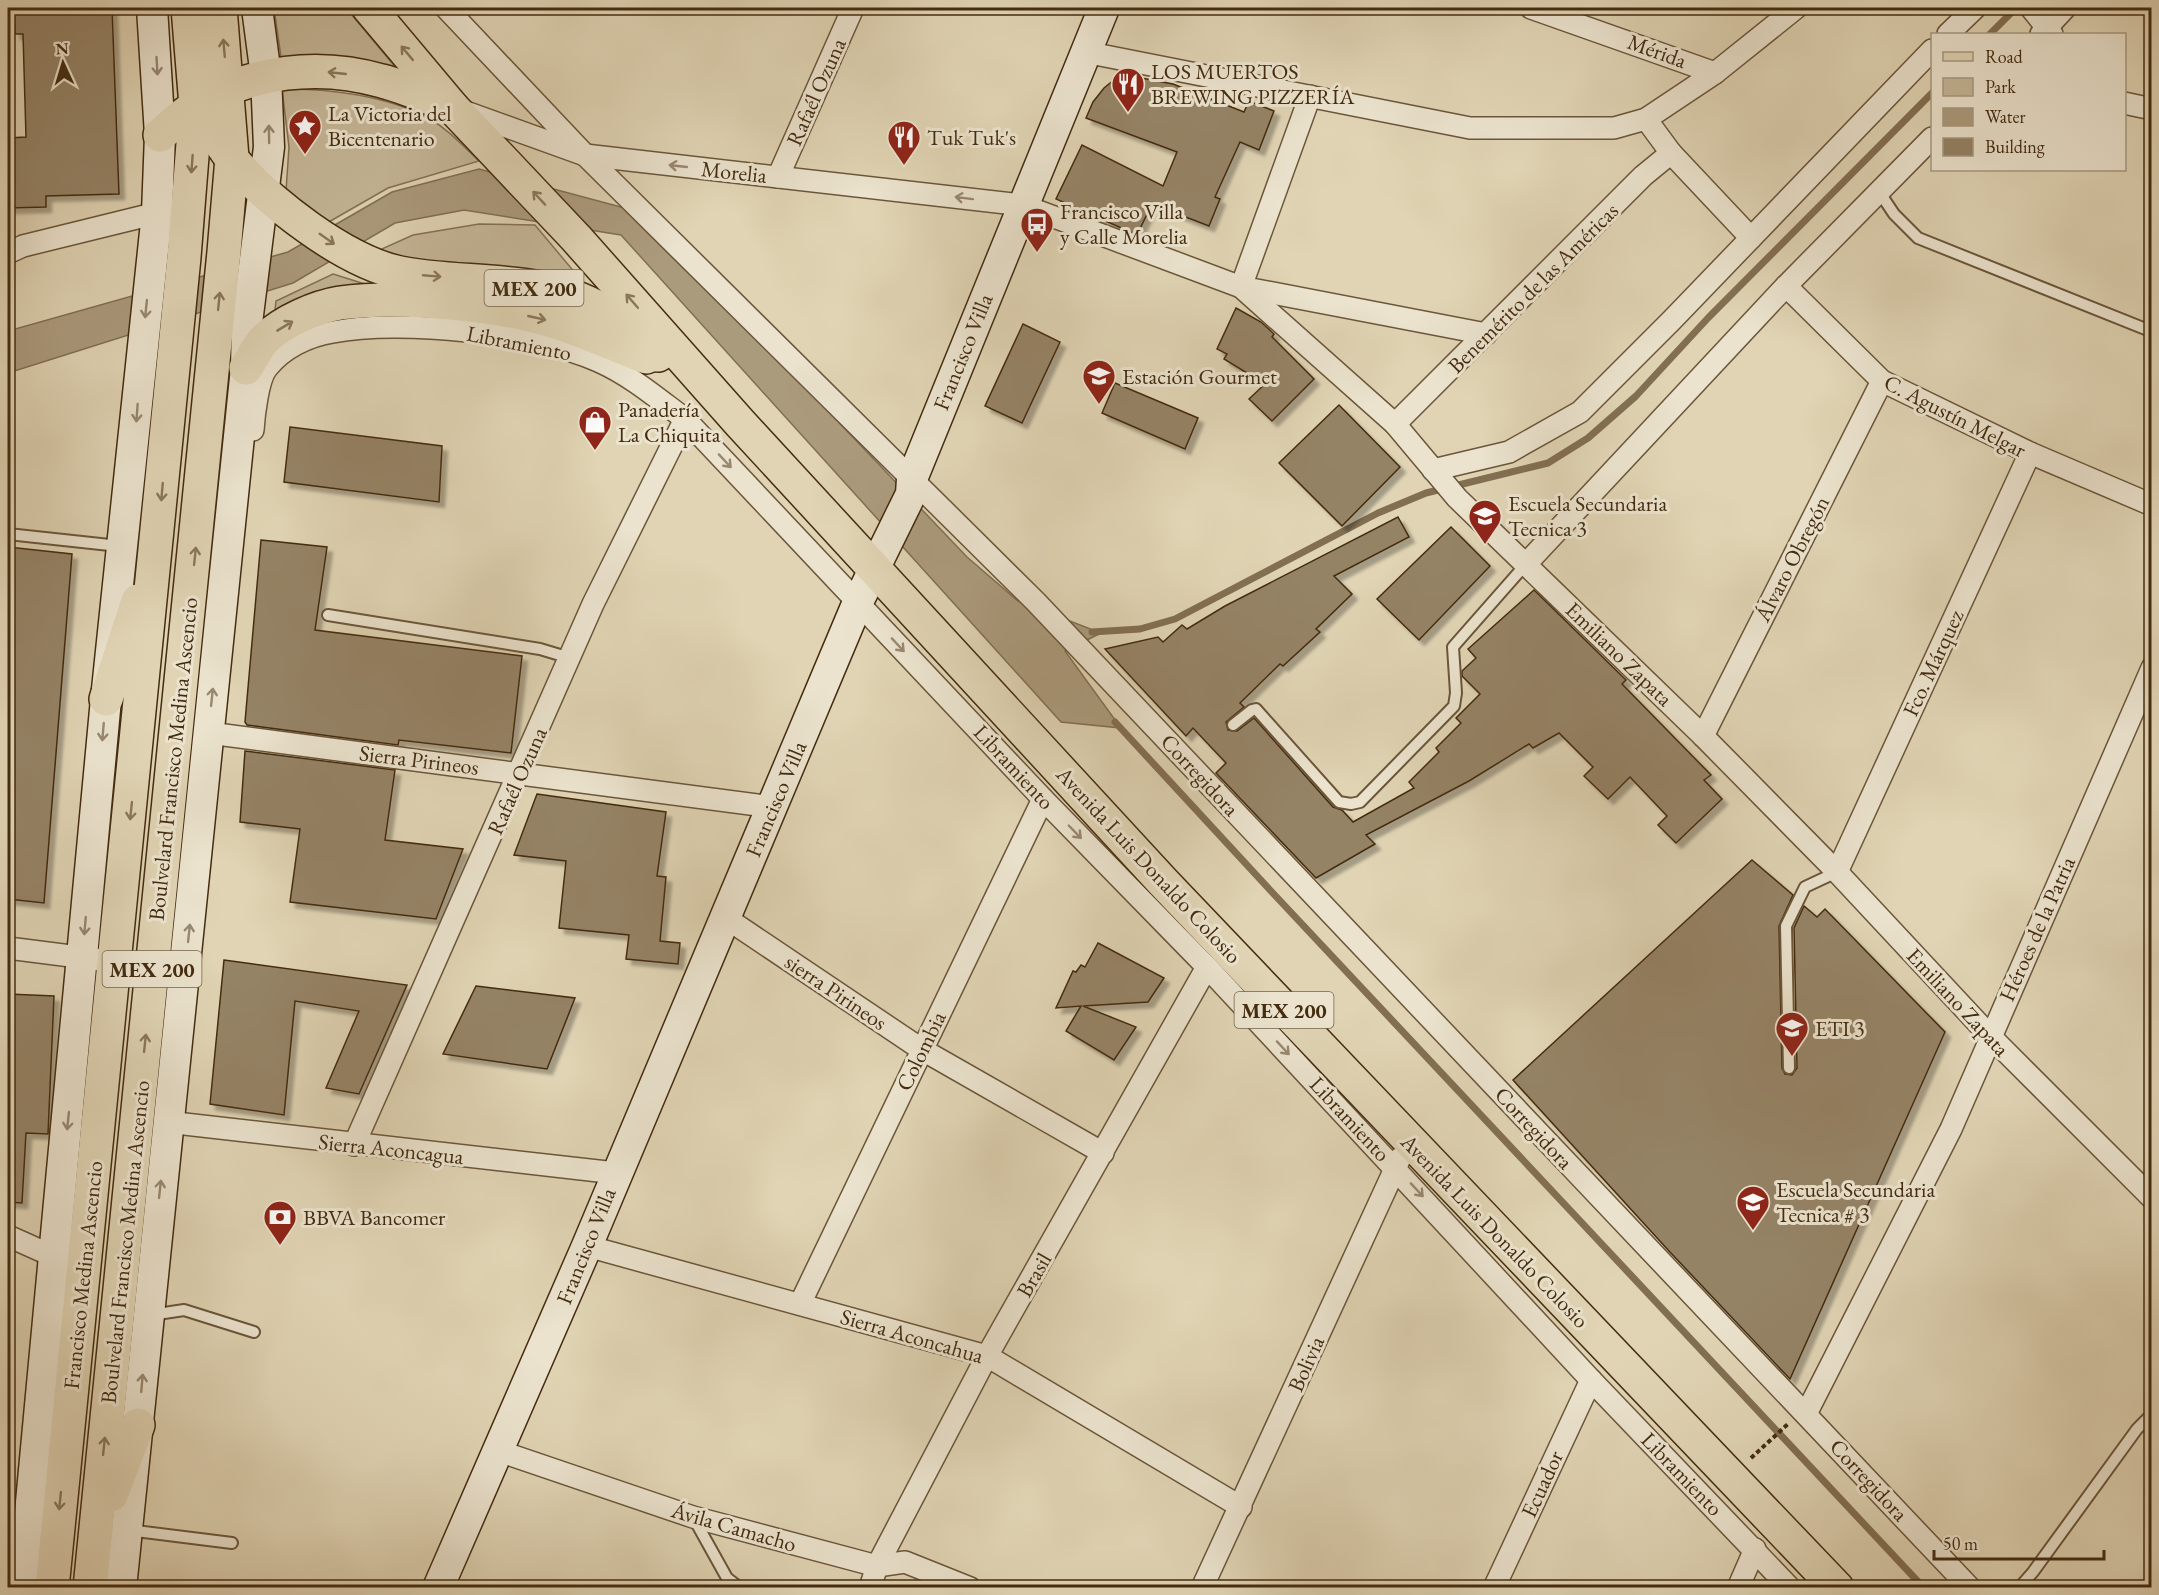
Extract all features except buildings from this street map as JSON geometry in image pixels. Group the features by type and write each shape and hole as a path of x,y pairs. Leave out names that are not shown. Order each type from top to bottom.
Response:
{"main road":[{"name":"MEX 200","path":"188,8 196,106 232,158 273,199"},
{"name":"MEX 200","path":"220,8 232,158"},
{"name":"Avenida Luis Donaldo Colosio","path":"369,8 453,108 576,238 740,423"},
{"path":"160,135 196,106 227,88 266,76 300,72 338,73 382,81 453,108"},
{"name":"Boulvelard Francisco Medina Ascencio","path":"116,962 158,539 196,106"},
{"name":"Boulvelard Francisco Medina Ascencio","path":"90,1587 207,438 232,158"},
{"name":"Avenida Luis Donaldo Colosio","path":"273,199 342,249 375,265 399,273 471,279 539,289 573,298 599,309 740,423 880,556 1156,894 1402,1154 1837,1587"},
{"path":"246,368 265,338 288,323 337,304 366,301 419,301 516,313 560,323 672,367"},
{"path":"106,699 158,539"},
{"name":"Francisco Medina Ascencio","path":"52,1587 116,962"},
{"path":"96,1535 138,1425"}],"street":[{"path":"23,1587 106,699 157,213 160,135 152,8"},
{"path":"122,1587 167,1122 185,971 246,368 247,323 257,238 273,199 266,76 257,8"},
{"name":"Corregidora","path":"446,8 585,155 912,487 1036,602 1798,1418 1970,1587"},
{"name":"Rafaél Ozuna","path":"778,177 853,8"},
{"name":"Francisco Villa","path":"438,1587 587,1246 858,602 912,487 1022,205 1104,8"},
{"name":"Mérida","path":"1531,8 1715,73"},
{"path":"1085,52 1470,128 1614,128 1646,119 1715,73 1796,8"},
{"path":"1949,33 1975,8"},
{"path":"2032,9 2047,32 2065,8"},
{"path":"1437,476 1509,452 1580,412 1931,51"},
{"path":"1310,96 1241,287 1486,334"},
{"path":"2126,103 2151,109"},
{"name":"Morelia","path":"453,108 585,155 1022,205"},
{"path":"1646,119 1671,153 1750,238"},
{"path":"1526,564 1786,286 1878,190 1931,139"},
{"name":"Benemérito de las Américas","path":"1395,424 1643,176 1671,153"},
{"name":"Emiliano Zapata","path":"1022,205 1241,287 1395,424 1457,498 1703,736 1837,872 1990,1036 2151,1198"},
{"path":"8,253 23,246 157,213"},
{"name":"C. Agustín Melgar","path":"1786,286 1882,381 2030,453 2151,505"},
{"name":"Libramiento","path":"226,562 240,510 254,419 265,371 279,356 312,338 332,332 370,328 469,332 528,340 598,361 640,384 685,419 1043,799 1156,894 1207,967 1402,1154 1591,1380 1791,1587"},
{"name":"Álvaro Obregón","path":"1703,736 1882,381"},
{"name":"Rafaél Ozuna","path":"354,1145 521,773 598,594 685,419"},
{"name":"Fco. Márquez","path":"1837,872 2030,453"},
{"name":"Héroes de la Patria","path":"1798,1418 1951,1129 2151,668"},
{"name":"Sierra Pirineos","path":"209,733 772,807"},
{"name":"Colombia","path":"800,1304 1043,799"},
{"name":"sierra Pirineos","path":"726,918 921,1049 1104,1153"},
{"path":"8,948 185,971"},
{"name":"Brasil","path":"870,1587 877,1566 987,1356 1104,1153 1207,967"},
{"name":"Sierra Aconcagua","path":"167,1122 616,1173"},
{"name":"Bolivia","path":"1202,1587 1241,1507 1402,1154"},
{"path":"8,1236 55,1257"},
{"name":"Sierra Aconcahua","path":"587,1246 987,1356 1241,1507"},
{"name":"Ecuador","path":"1494,1587 1591,1380"},
{"name":"Ávila Camacho","path":"499,1451 693,1517 877,1566 905,1562 970,1587"},
{"path":"1738,1587 1755,1549"}],"lane":[{"path":"1878,190 1894,214 1918,238 2148,330"},
{"path":"8,534 123,546"},
{"path":"1233,725 1256,709 1339,802 1351,804 1360,802 1454,706 1456,693 1453,647 1526,564"},
{"path":"328,615 540,649 570,658"},
{"path":"1790,1068 1786,926 1805,887 1837,872"},
{"path":"148,1315 184,1310 254,1332"},
{"path":"2019,1587 2033,1572 2151,1414"},
{"path":"693,1517 727,1578 740,1587"},
{"path":"127,1530 232,1543"}],"path":[{"path":"1757,1452 1798,1418"}],"green space":[{"path":"274,8 346,8 403,76 281,57"},
{"path":"282,89 338,92 396,104 437,123 479,161 388,188 327,223 286,191 289,147"},
{"path":"479,224 535,225 591,292 436,269 375,252 413,235"},
{"path":"333,274 387,291 274,320 276,301"}],"water":[{"path":"479,169 643,213 690,266 967,557 1018,601 1101,633 1065,651 1121,728 1061,722 621,235 464,210 395,223 293,283 8,373 8,331 288,252 392,192"}],"waterway":[{"path":"1991,33 2016,8"},
{"path":"1092,632 1140,629 1175,619 1378,513 1426,493 1548,463 1588,438 1636,396 1708,318 1931,94"},
{"path":"1115,722 1924,1588"}],"place":[{"name":"LOS MUERTOS BREWING PIZZERÍA","path":"1128,113"},
{"name":"La Victoria del Bicentenario","path":"305,155"},
{"name":"Tuk Tuk's","path":"904,166"},
{"name":"Francisco Villa y Calle Morelia","path":"1037,253"},
{"name":"Estación Gourmet","path":"1099,405"},
{"name":"Panadería La Chiquita","path":"595,451"},
{"name":"Escuela Secundaria Tecnica 3","path":"1485,545"},
{"name":"ETI 3","path":"1792,1057"},
{"name":"Escuela Secundaria Tecnica # 3","path":"1753,1231"},
{"name":"BBVA Bancomer","path":"280,1246"}]}
